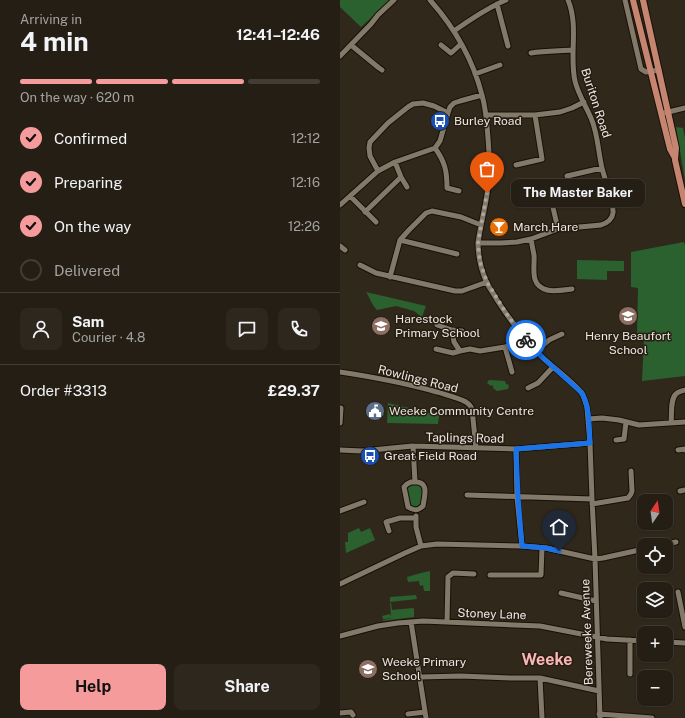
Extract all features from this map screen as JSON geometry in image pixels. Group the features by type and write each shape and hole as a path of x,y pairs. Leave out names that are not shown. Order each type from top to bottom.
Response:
{"main road":[{"path":"633,0 651,72 665,113"},
{"path":"643,0 658,70 670,149 675,160 685,204"}],"street":[{"path":"340,56 394,0"},
{"path":"430,0 439,9 461,44 475,74 482,95 486,115 489,149 489,179 478,243 480,262 487,282 508,316 536,351 553,367 538,382 528,388"},
{"path":"454,31 474,17 506,0"},
{"name":"Buriton Road","path":"478,243 500,243 531,240 558,229 601,226 611,218 613,214 602,168 595,128 575,82 572,50 574,35 571,9 568,0"},
{"path":"624,0 641,69 646,72 658,70"},
{"path":"497,4 508,46"},
{"path":"628,16 637,14"},
{"path":"441,45 451,53 461,44"},
{"path":"351,45 379,70"},
{"path":"531,53 572,50"},
{"path":"475,74 500,65"},
{"path":"340,205 378,171 395,162 435,148 440,141 448,113 454,103 460,100 482,95"},
{"path":"486,115 535,115 560,112 584,102"},
{"path":"378,171 370,156 370,142 388,123 413,104 423,103 434,106 448,113"},
{"path":"665,113 685,108"},
{"path":"516,165 542,159 535,115"},
{"path":"435,148 444,161 446,167 447,188 459,191"},
{"path":"395,162 407,187"},
{"path":"568,176 602,168"},
{"path":"365,212 402,177"},
{"path":"350,196 376,222"},
{"path":"551,200 558,229"},
{"path":"390,277 400,240 426,212 432,211 461,217 481,225"},
{"path":"400,240 457,254"},
{"path":"531,240 534,255 533,275 538,285 547,290 572,289"},
{"path":"340,246 345,250"},
{"path":"360,265 376,273 390,277 455,291 462,291 487,282"},
{"path":"437,325 452,330 462,331"},
{"path":"452,330 454,342 460,351"},
{"path":"536,351 549,340 562,334"},
{"path":"436,350 453,353 470,349 480,351 505,347 513,344 523,336"},
{"path":"505,347 512,372"},
{"name":"Bereweeke Avenue","path":"553,367 583,395 587,407 595,559 600,716"},
{"name":"Rowlings Road","path":"340,372 398,382 466,402 472,409 476,448"},
{"path":"671,423 673,398 676,394 685,390"},
{"path":"340,423 341,408 348,408"},
{"path":"588,419 612,419 640,425 685,422"},
{"path":"616,440 624,439 626,422"},
{"name":"Taplings Road","path":"340,450 362,451 414,446 516,449 590,443"},
{"path":"414,446 415,482"},
{"path":"516,449 522,546"},
{"path":"678,450 685,450"},
{"path":"467,495 592,501 628,498 632,491 631,471"},
{"path":"415,482 419,482 424,485 425,488 423,506 420,509 415,510 408,507 404,487 407,484 415,482"},
{"path":"340,511 364,502"},
{"path":"415,510 416,527 421,546"},
{"path":"389,531 386,522 400,518 416,518"},
{"path":"340,584 421,546 437,544 522,546 542,548 595,559 637,551"},
{"path":"490,575 542,575 542,548"},
{"path":"446,622 448,577 453,573 474,574"},
{"path":"678,592 685,627"},
{"path":"561,593 596,601"},
{"name":"Stoney Lane","path":"340,636 378,626 423,621 540,626 597,637 637,640"},
{"path":"411,622 426,718"},
{"path":"630,640 630,674"},
{"path":"673,642 685,643"},
{"path":"420,677 461,676 540,678 599,691"},
{"path":"540,678 542,718"},
{"path":"340,713 351,712 353,715"},
{"path":"408,714 425,712"},
{"path":"600,716 652,718"}],"green space":[{"path":"340,0 391,0 361,27 340,7"},
{"path":"676,127 683,128 685,138 685,181"},
{"path":"684,242 685,376 642,381 644,339 637,335 638,288 631,287 631,252"},
{"path":"577,260 624,261 624,271 607,271 607,280 577,279"},
{"path":"366,292 426,306 422,317 414,311 396,306 377,310"},
{"path":"489,380 505,381 506,384 509,385 508,389 497,391 493,388 493,385 491,386 487,383"},
{"path":"388,403 439,415 438,424 387,423"},
{"path":"411,485 420,485 423,488 421,503 414,507 410,505 407,494"},
{"path":"359,528 361,532 370,528 375,540 346,553 345,542 348,542 348,533"},
{"path":"430,571 430,591 424,591 423,585 420,586 419,581 408,582 407,577"},
{"path":"416,595 417,599 390,602 390,597"},
{"path":"390,603 392,610 413,608 414,617 383,621 393,618 383,619 382,616 390,614 391,617"}],"way so far":[{"path":"487,193 478,243 480,262 487,282 508,316 526,340"}],"place":[{"name":"Burley Road","path":"440,121"},
{"name":"The Master Baker","path":"487,193"},
{"name":"March Hare","path":"499,227"},
{"name":"Henry Beaufort School","path":"628,316"},
{"name":"Harestock Primary School","path":"381,326"},
{"name":"Weeke Community Centre","path":"375,411"},
{"name":"Great Field Road","path":"370,456"},
{"name":"Weeke Primary School","path":"368,669"}],"district":[{"name":"Weeke","path":"547,659"}],"route":[{"path":"526,340 543,358 581,392 587,407 590,443 516,449 522,546 546,548 559,551"}]}
